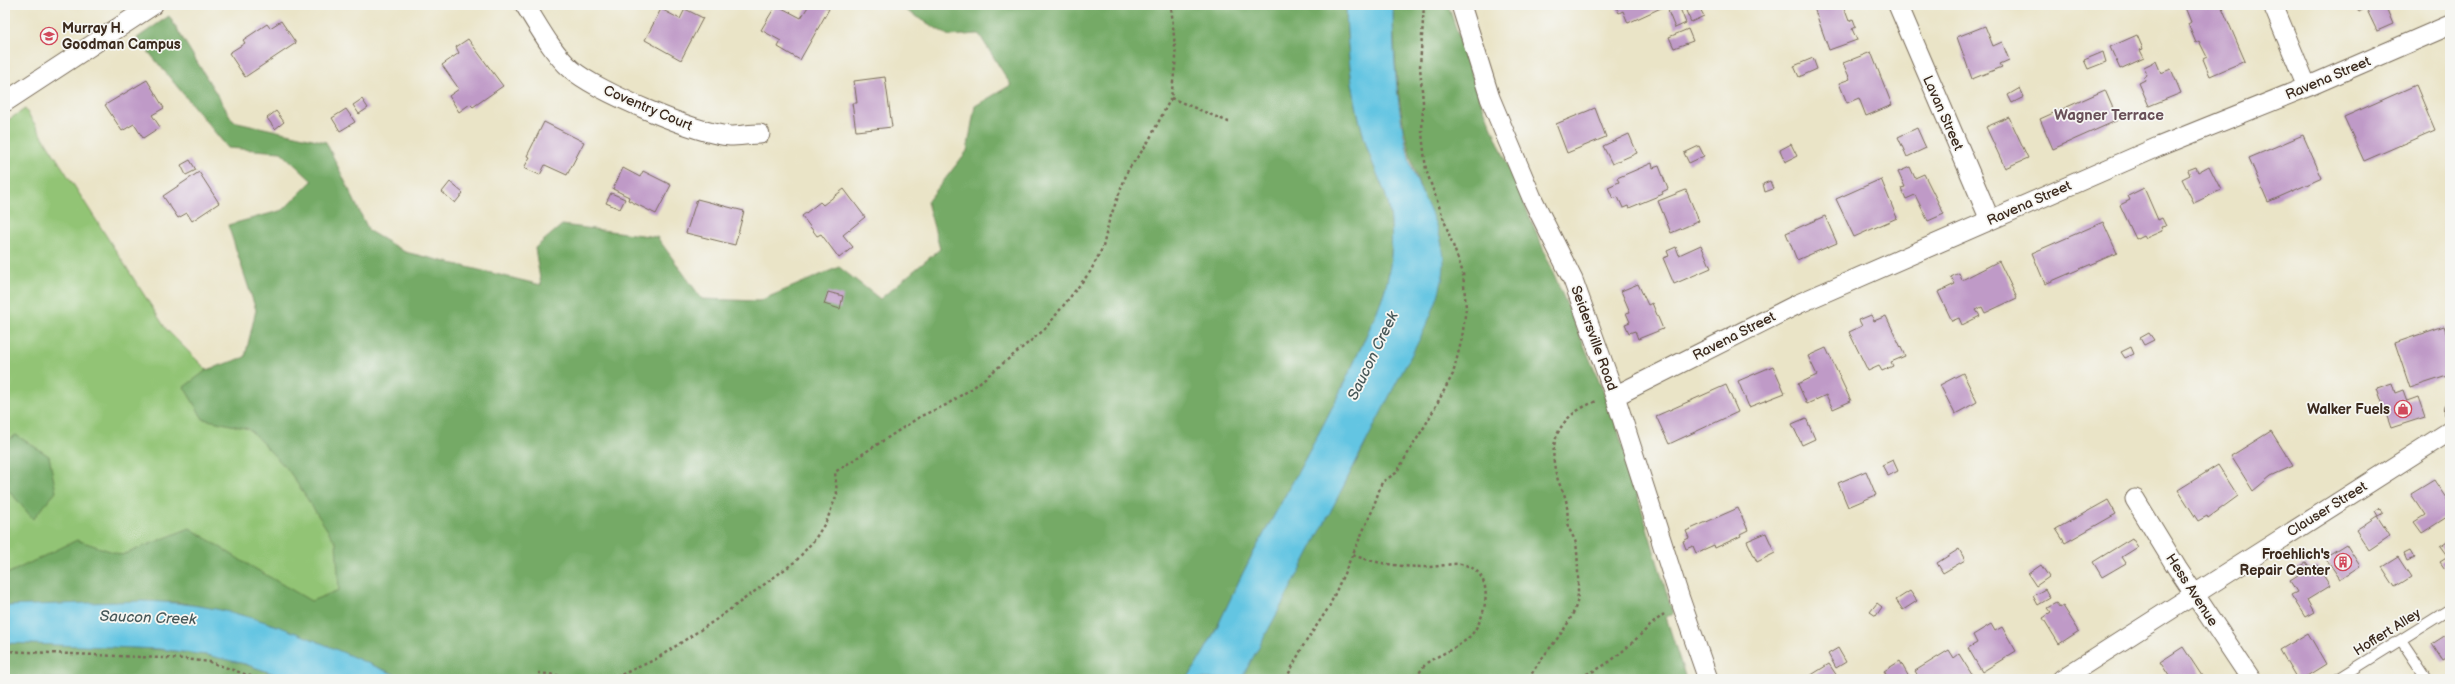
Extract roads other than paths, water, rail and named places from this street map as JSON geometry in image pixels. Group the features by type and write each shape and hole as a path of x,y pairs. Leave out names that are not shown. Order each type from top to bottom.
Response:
{"street":[{"path":"5,102 153,5"},
{"name":"Coventry Court","path":"526,5 557,54 567,65 610,94 704,131 729,136 760,134"},
{"name":"Seidersville Road","path":"1461,5 1490,98 1532,198 1573,280 1608,398 1677,611 1708,679"},
{"name":"Lavan Street","path":"1898,5 1990,220"},
{"path":"2273,5 2307,87"},
{"name":"Ravena Street","path":"1608,398 1798,304 2158,147 2307,87 2450,25"},
{"name":"Clauser Street","path":"2062,679 2450,431"},
{"name":"Hess Avenue","path":"2135,499 2177,568 2195,593 2250,679"}],"lane":[{"path":"2450,408 2450,416"},
{"name":"Hoffert Alley","path":"2338,679 2450,609"},
{"path":"2401,640 2427,679"}],"water":[{"name":"Saucon Creek","path":"1346,5 1393,5 1395,65 1402,126 1411,165 1437,227 1443,252 1444,265 1438,297 1424,330 1299,573 1241,679 1187,679 1205,650 1242,574 1336,400 1377,311 1388,277 1391,250 1390,213 1386,196 1370,156 1359,119 1352,82"},
{"name":"Saucon Creek","path":"142,601 179,603 204,607 262,621 304,636 406,679 289,679 245,664 206,655 160,649 5,643 5,606"}],"place":[{"name":"Murray H. Goodman Campus","path":"49,36"},
{"name":"Walker Fuels","path":"2403,409"},
{"name":"Froehlich's Repair Center","path":"2343,562"}],"district":[{"name":"Wagner Terrace","path":"2109,115"}]}
